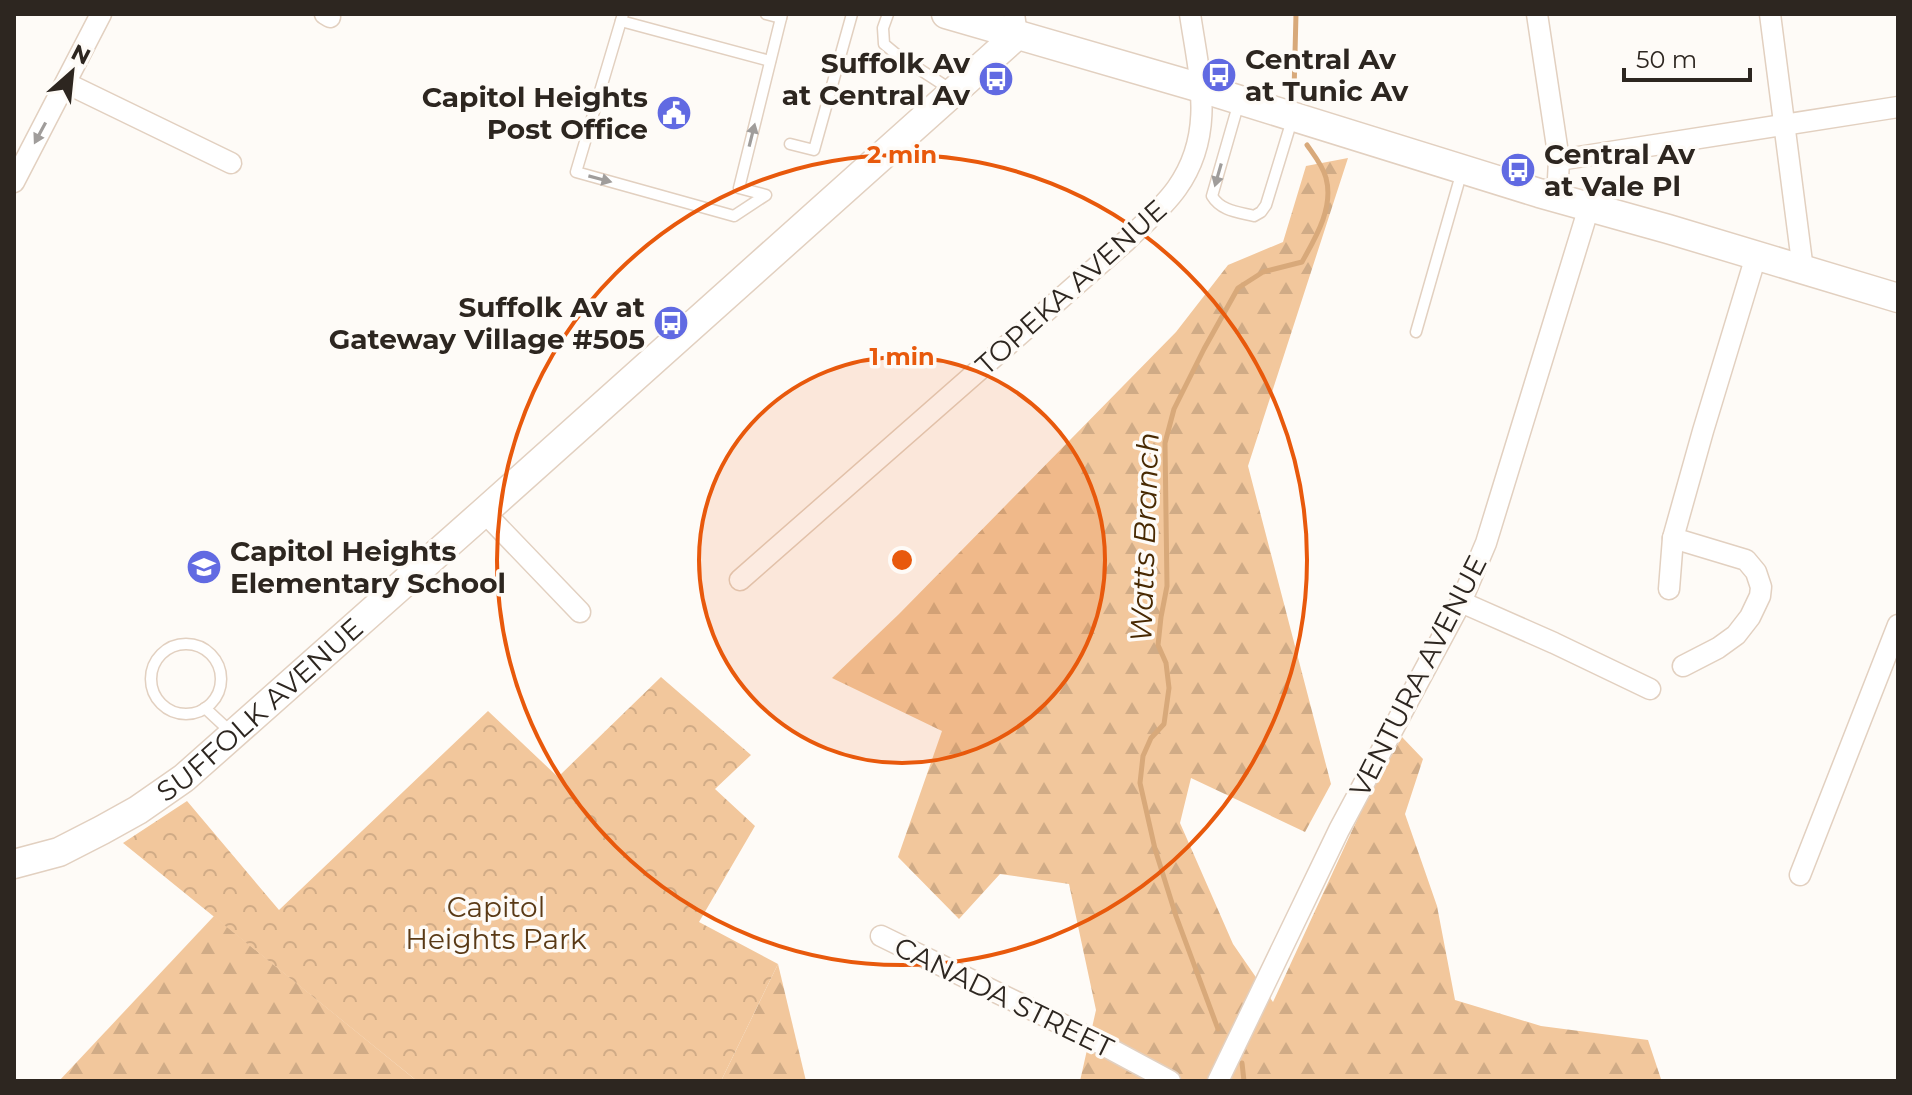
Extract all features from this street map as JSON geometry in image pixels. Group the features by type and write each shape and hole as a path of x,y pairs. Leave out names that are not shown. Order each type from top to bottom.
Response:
{"street":[{"path":"14,182 101,14"},
{"path":"946,14 1015,24 1239,100 1898,298"},
{"name":"TOPEKA AVENUE","path":"740,580 1027,330 1126,241 1177,188 1194,155 1203,114 1190,14"},
{"path":"1537,14 1559,160 1557,198"},
{"path":"1770,14 1803,270"},
{"name":"SUFFOLK AVENUE","path":"14,864 59,852 138,810 184,778 954,92 1015,24"},
{"path":"66,83 231,163"},
{"path":"1559,160 1898,107"},
{"name":"VENTURA AVENUE","path":"1218,1081 1339,830 1461,602 1486,543 1589,207"},
{"path":"1669,589 1673,538 1756,256"},
{"path":"484,512 580,612"},
{"path":"1673,538 1746,560 1756,572 1761,587 1750,617 1736,635 1683,666"},
{"path":"1461,602 1650,689"},
{"path":"1800,875 1898,625"},
{"name":"CANADA STREET","path":"881,936 1090,1038 1170,1081"}],"lane":[{"path":"766,14 781,16 739,188 766,195 734,216 576,172 622,17 770,61"},
{"path":"790,144 814,150 852,14"},
{"path":"888,14 883,28 884,44 954,92"},
{"path":"1239,100 1212,196 1225,209 1254,216 1261,212 1266,205 1293,116"},
{"path":"1416,332 1463,169"},
{"path":"185,644 206,651 215,660 220,671 219,689 205,708 195,713 179,713 163,706 155,697 151,677 162,653 173,646 185,644"},
{"path":"205,708 233,734"}],"green space":[{"path":"1348,158 1248,466 1331,784 1305,832 1191,778 1180,823 1233,944 1273,1002 1368,796 1402,737 1423,759 1405,814 1437,906 1455,1000 1541,1026 1648,1040 1660,1081 1080,1081 1096,1010 1069,884 1000,874 959,919 898,857 942,731 832,678 1176,332 1228,265 1283,242 1306,166"},
{"name":"Capitol Heights Park","path":"661,677 751,755 715,789 755,826 699,922 778,964 721,1081 417,1081 123,843 187,801 279,910 488,711 558,777"},
{"path":"214,916 417,1081 59,1081"},
{"path":"778,964 806,1081 721,1081"}],"waterway":[{"name":"Watts Branch","path":"1294,92 1296,14"},
{"name":"Watts Branch","path":"1218,1029 1176,916 1155,849 1140,783 1143,756 1151,738 1164,724 1169,688 1166,663 1158,645 1167,586 1165,443 1174,409 1238,288 1263,272 1302,262 1318,232 1326,211 1328,189 1323,169 1307,145"},
{"name":"Watts Branch","path":"1242,1063 1244,1081"}],"place":[{"name":"Central Av at Tunic Av","path":"1219,75"},
{"name":"Suffolk Av at Central Av","path":"996,79"},
{"name":"Capitol Heights Post Office","path":"674,113"},
{"name":"Central Av at Vale Pl","path":"1518,170"},
{"name":"Suffolk Av at Gateway Village #505","path":"671,323"},
{"name":"Capitol Heights Elementary School","path":"204,567"}]}
